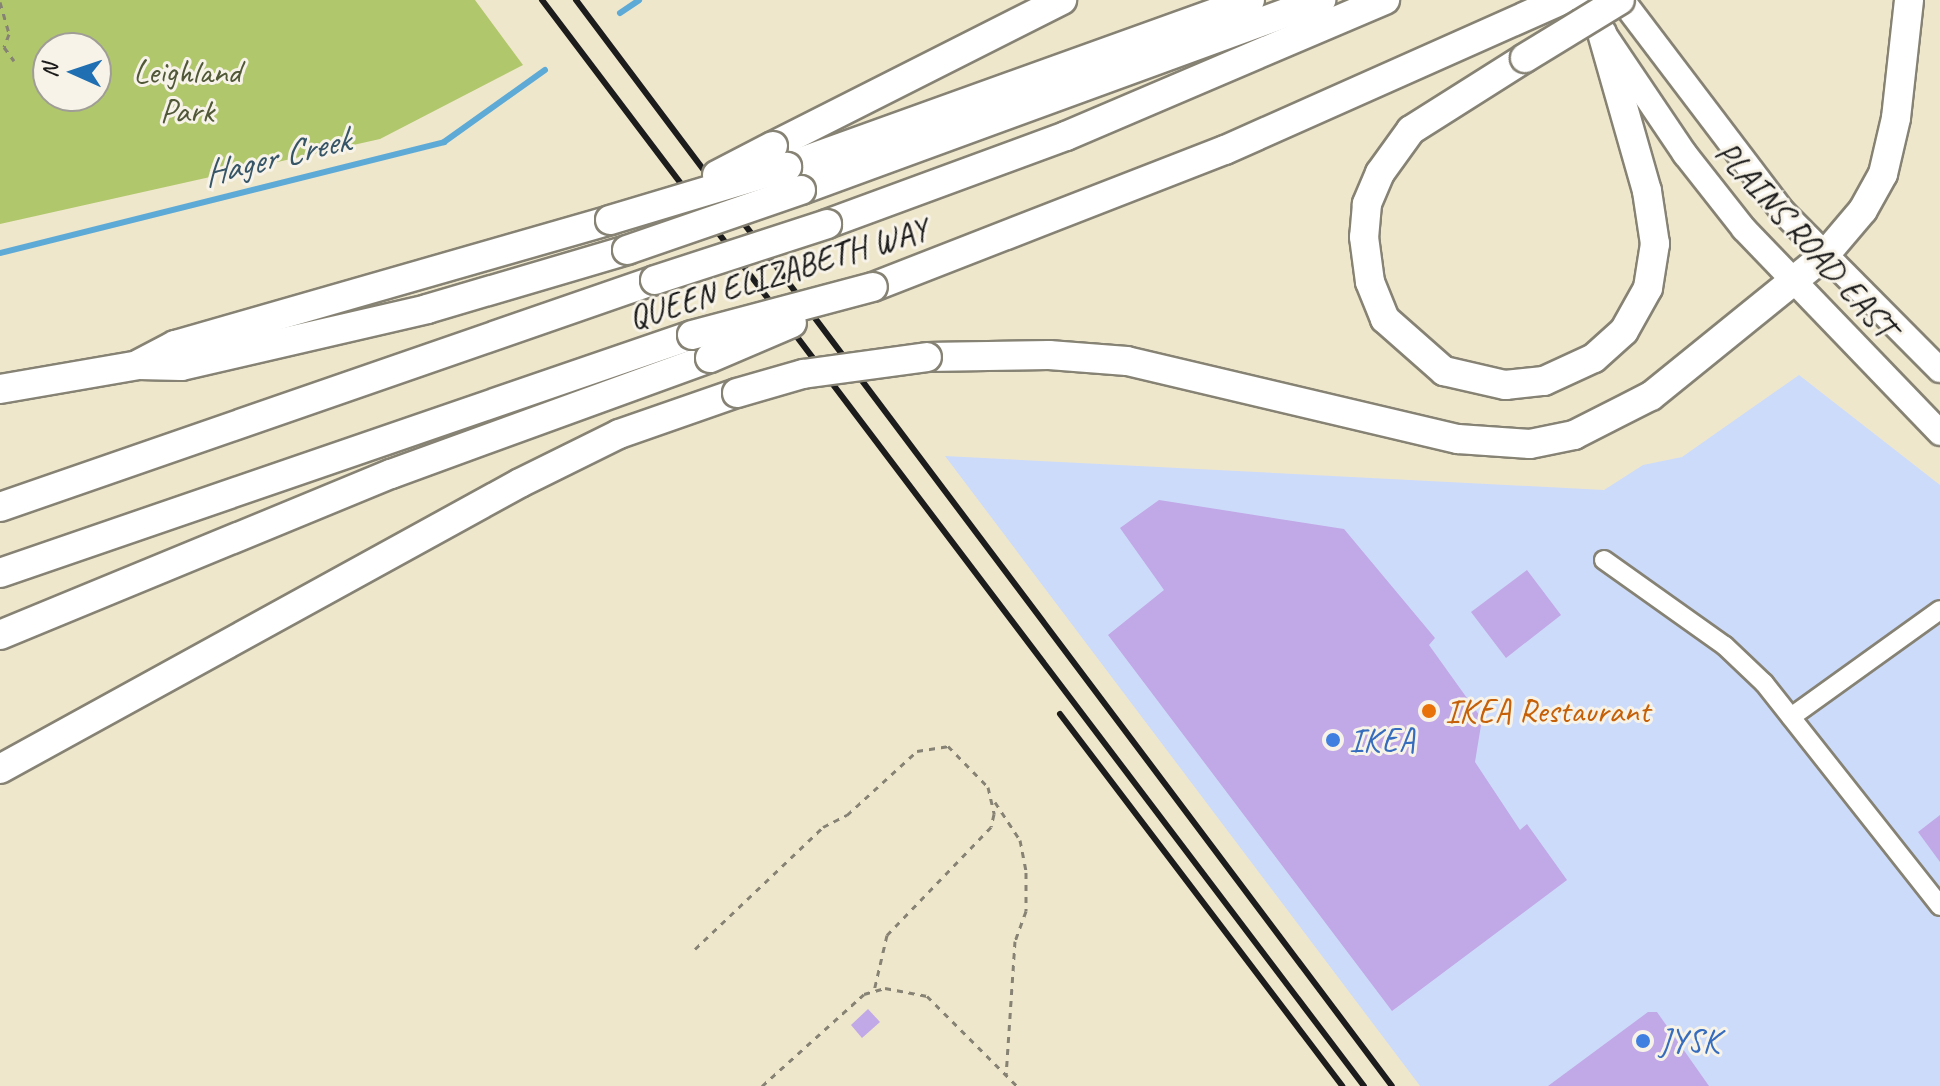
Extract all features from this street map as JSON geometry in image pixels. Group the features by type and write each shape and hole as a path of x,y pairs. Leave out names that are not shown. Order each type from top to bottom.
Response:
{"highway":[{"path":"0,389 139,365 181,366 347,328 627,250 787,168 1062,0"},
{"path":"787,168 1250,0"},
{"path":"139,365 175,345 787,168 1321,0"},
{"name":"QUEEN ELIZABETH WAY","path":"0,507 655,280 827,224 1080,131 1385,0"},
{"name":"QUEEN ELIZABETH WAY","path":"0,573 692,335 873,287 1225,150 1514,25 1562,0"},
{"path":"1602,33 1647,191 1655,244 1648,288 1624,331 1594,358 1544,381 1505,385 1444,371 1385,319 1370,282 1364,237 1367,204 1380,173 1411,130 1621,0"},
{"path":"0,769 520,483 619,434 803,374 927,357 1022,354 1127,361 1458,439 1530,444 1574,435 1651,396 1824,256 1863,210 1883,174 1896,118 1909,0"},
{"path":"5,637 391,474 710,358 873,287"}],"main road":[{"name":"PLAINS ROAD EAST","path":"1581,0 1695,166 1744,229 1940,433"},
{"name":"PLAINS ROAD EAST","path":"1621,0 1726,144 1824,256 1940,370"}],"lane":[{"path":"1604,560 1725,646 1791,717 1940,906"},
{"path":"1791,717 1940,610"}],"path":[{"path":"0,2 9,34 4,47 14,61"},
{"path":"695,949 823,827 847,815 917,751 937,744 958,751 1011,821 1026,872 1026,911 1015,941 1006,1075"},
{"path":"874,991 887,935 984,840 994,814 993,800"},
{"path":"762,1086 864,994 907,988 927,996 1017,1086"}],"shaded area":[{"path":"1799,375 1940,485 1940,1086 1420,1086 945,456 1604,490 1643,465 1682,457"}],"green space":[{"name":"Leighland Park","path":"0,0 475,0 523,65 380,139 0,224"}],"building":[{"name":"IKEA","path":"1159,500 1344,529 1435,638 1429,645 1482,719 1475,762 1520,830 1527,824 1567,880 1392,1011 1108,635 1164,590 1120,528"},
{"path":"1527,570 1561,615 1506,658 1471,612"},
{"path":"1940,815 1940,862 1918,832"},
{"path":"868,1009 880,1022 862,1038 851,1025"},
{"name":"JYSK","path":"1648,1012 1657,1012 1709,1086 1548,1086"}],"waterway":[{"name":"Hager Creek","path":"620,13 639,0"},
{"name":"Hager Creek","path":"0,253 444,142 545,70"}],"railway":[{"path":"542,0 1364,1086"},
{"path":"576,0 1392,1086"},
{"path":"1060,714 1342,1086"}],"place":[{"name":"IKEA Restaurant","path":"1429,711"},
{"name":"IKEA","path":"1333,740"},
{"name":"JYSK","path":"1643,1041"}]}
